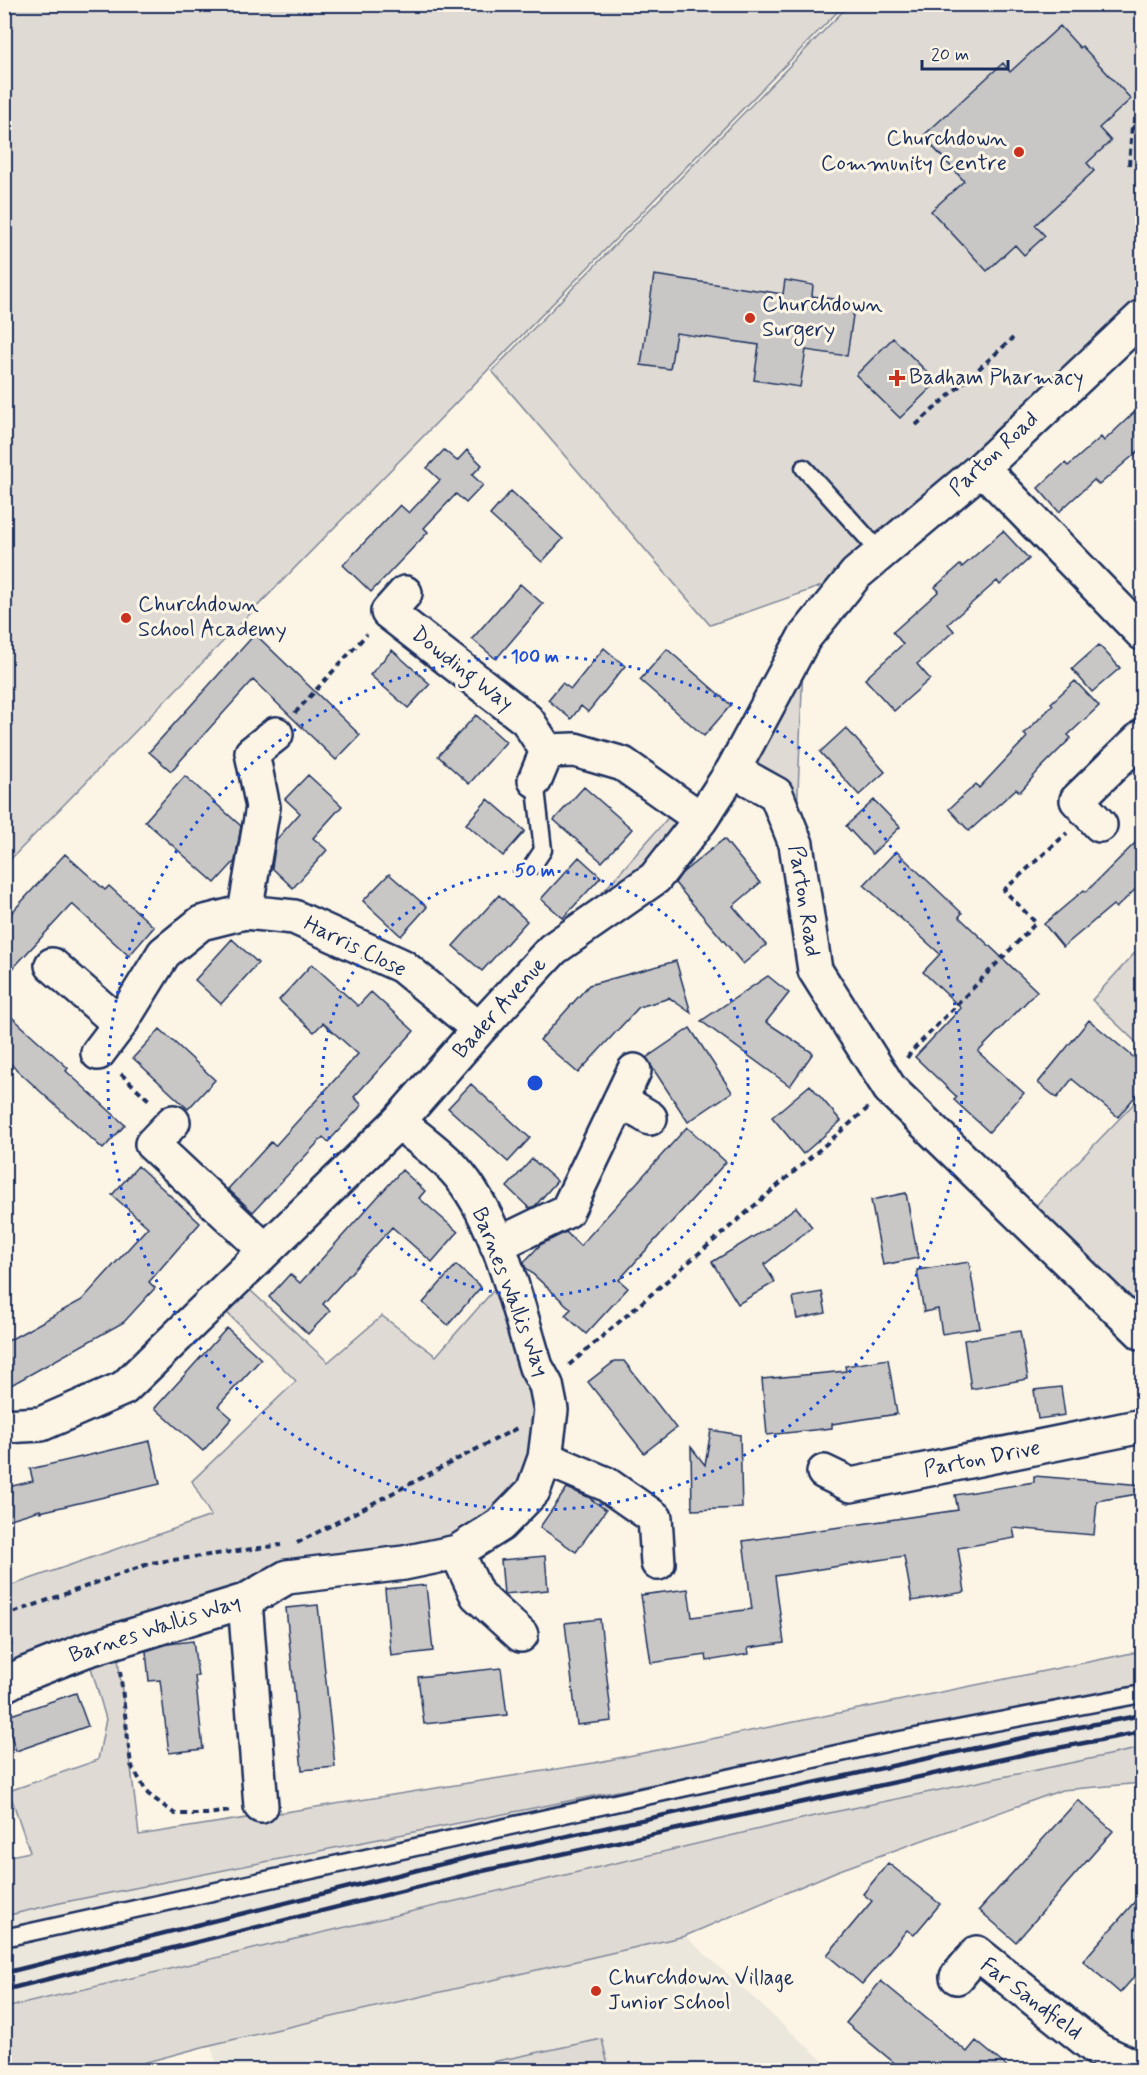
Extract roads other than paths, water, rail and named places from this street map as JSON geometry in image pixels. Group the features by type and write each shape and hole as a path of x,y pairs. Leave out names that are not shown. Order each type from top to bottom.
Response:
{"street":[{"name":"Parton Road","path":"1143,317 982,468 856,574 804,638 733,770 776,794 796,844 815,970 890,1089 1143,1333"},
{"path":"982,468 1143,633"},
{"name":"Dowding Way","path":"396,602 527,720 541,765"},
{"path":"1095,819 1077,800 1143,736"},
{"path":"245,912 263,807 253,750"},
{"path":"541,765 575,750 623,764 701,819"},
{"name":"Bader Avenue","path":"4,1426 41,1424 124,1388 398,1122 553,949 655,878 701,819 733,770"},
{"name":"Harris Close","path":"99,1053 120,1024 164,953 201,923 245,912 294,917 402,966 479,1029"},
{"path":"52,965 120,1024"},
{"path":"497,1245 567,1211 634,1071"},
{"path":"620,1100 650,1118"},
{"path":"173,1122 152,1144 266,1251"},
{"name":"Barnes Wallis Way","path":"4,1685 25,1674 86,1650 245,1601 287,1577 404,1563 457,1552 500,1526 533,1491 545,1458 548,1397 536,1367 497,1245 474,1195 454,1169 398,1122"},
{"name":"Parton Drive","path":"824,1472 851,1485 1143,1426"},
{"path":"545,1458 606,1484 655,1518 658,1563"},
{"path":"457,1552 477,1595 521,1635"},
{"path":"245,1601 261,1806"},
{"name":"Far Sandfield","path":"957,1977 977,1953 1098,2050 1143,2070"}],"lane":[{"path":"804,468 881,553"},
{"path":"533,865 543,850 541,765"},
{"path":"4,1938 895,1741 1143,1694"}],"railway":[{"path":"4,1973 474,1856 1022,1738 1142,1715"},
{"path":"4,1990 478,1872 1026,1754 1142,1732"}],"place":[{"name":"Churchdown Community Centre","path":"1019,152"},
{"name":"Churchdown Surgery","path":"750,318"},
{"name":"Badham Pharmacy","path":"897,378"},
{"name":"Churchdown School Academy","path":"126,618"},
{"name":"Churchdown Village Junior School","path":"596,1991"}]}
